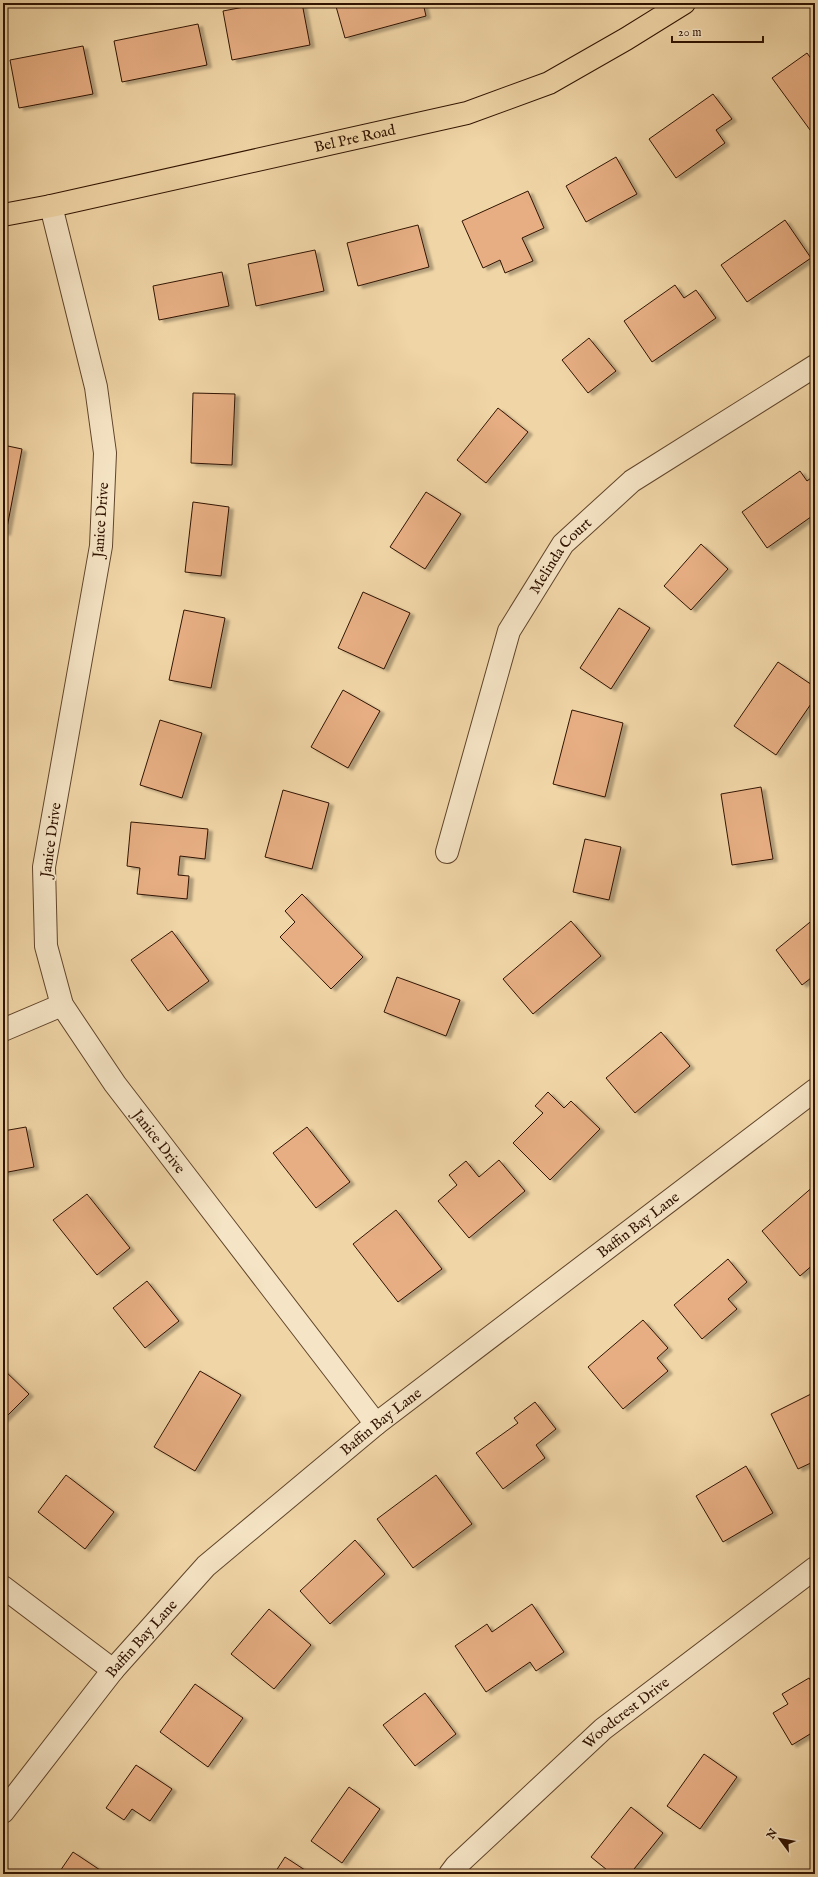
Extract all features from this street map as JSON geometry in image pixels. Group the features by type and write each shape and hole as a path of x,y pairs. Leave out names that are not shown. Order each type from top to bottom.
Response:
{"main road":[{"name":"Bel Pre Road","path":"3,215 51,206 467,113 550,83 684,3"}],"street":[{"name":"Janice Drive","path":"51,206 96,387 105,453 101,546 44,867 46,946 62,1005 115,1084 376,1424"},
{"name":"Melinda Court","path":"447,852 509,631 563,544 632,481 815,366"},
{"path":"3,1030 62,1005"},
{"name":"Baffin Bay Lane","path":"3,1812 113,1670 206,1566 376,1424 815,1090"},
{"name":"Woodcrest Drive","path":"450,1874 456,1866 603,1729 815,1568"},
{"path":"3,1587 113,1670"}],"building":[{"path":"265,3 302,3 310,45 232,60 223,11"},
{"path":"335,3 423,3 426,16 345,38"},
{"path":"198,24 207,65 122,82 114,41"},
{"path":"83,46 93,94 19,108 10,60"},
{"path":"807,53 815,64 815,132 813,134 772,78"},
{"path":"713,94 732,119 716,130 725,143 676,178 649,139"},
{"path":"616,157 637,194 586,222 566,186"},
{"path":"528,191 544,228 522,238 533,261 505,273 500,260 483,268 462,221"},
{"path":"785,220 811,258 747,302 721,265"},
{"path":"418,225 429,267 358,286 347,243"},
{"path":"315,250 324,291 256,306 248,264"},
{"path":"222,272 229,306 159,320 153,286"},
{"path":"675,285 684,298 696,290 716,318 652,362 624,321"},
{"path":"589,338 616,371 588,393 562,360"},
{"path":"193,393 235,394 232,465 191,463"},
{"path":"498,408 528,432 486,483 457,460"},
{"path":"3,445 22,449 6,533 3,532"},
{"path":"800,471 807,481 815,475 815,514 767,548 742,512"},
{"path":"426,492 461,514 425,569 390,547"},
{"path":"193,502 229,507 221,576 185,572"},
{"path":"701,544 728,569 691,610 664,586"},
{"path":"363,592 410,613 384,669 338,648"},
{"path":"619,608 650,628 611,689 580,668"},
{"path":"184,610 225,618 211,688 169,680"},
{"path":"778,662 815,687 815,698 776,755 734,726"},
{"path":"343,690 380,711 348,768 311,747"},
{"path":"572,710 623,723 605,797 553,784"},
{"path":"160,720 202,733 182,798 140,785"},
{"path":"761,787 773,859 732,865 721,794"},
{"path":"283,790 329,803 312,869 265,857"},
{"path":"131,822 208,829 205,859 180,856 178,875 189,876 187,899 137,894 140,868 127,866"},
{"path":"585,839 621,847 609,900 573,892"},
{"path":"302,894 363,957 331,989 280,937 295,922 285,911"},
{"path":"815,918 815,984 811,978 802,985 776,950"},
{"path":"571,921 601,956 533,1014 503,979"},
{"path":"172,931 209,981 168,1011 131,960"},
{"path":"397,977 460,1000 446,1036 384,1012"},
{"path":"661,1032 690,1066 635,1113 606,1078"},
{"path":"548,1092 564,1108 571,1101 600,1129 550,1180 513,1143 543,1113 535,1106"},
{"path":"26,1127 34,1167 3,1173 3,1131"},
{"path":"307,1127 350,1182 316,1208 273,1153"},
{"path":"499,1160 525,1191 469,1238 438,1201 457,1185 449,1175 466,1161 479,1177"},
{"path":"815,1185 815,1263 800,1276 762,1231"},
{"path":"87,1194 130,1248 97,1275 53,1220"},
{"path":"396,1210 442,1269 398,1302 353,1244"},
{"path":"728,1259 747,1282 728,1299 737,1309 702,1339 674,1305"},
{"path":"147,1281 179,1321 145,1348 113,1308"},
{"path":"643,1320 668,1348 657,1358 668,1371 623,1409 588,1367"},
{"path":"3,1369 29,1394 3,1420"},
{"path":"200,1371 241,1395 195,1471 154,1447"},
{"path":"815,1392 815,1461 798,1469 771,1414"},
{"path":"535,1402 556,1429 536,1445 545,1458 503,1489 476,1453 518,1423 514,1418"},
{"path":"746,1466 773,1513 723,1542 696,1496"},
{"path":"66,1475 114,1512 85,1549 38,1512"},
{"path":"436,1475 472,1524 413,1568 377,1519"},
{"path":"355,1540 385,1574 330,1624 300,1591"},
{"path":"532,1604 564,1652 536,1671 530,1662 486,1692 455,1646 487,1624 492,1632"},
{"path":"269,1609 311,1645 274,1689 231,1654"},
{"path":"809,1678 815,1687 815,1731 792,1745 773,1713 788,1704 782,1694"},
{"path":"195,1684 243,1718 208,1767 160,1732"},
{"path":"425,1693 456,1734 415,1766 383,1725"},
{"path":"704,1754 737,1777 700,1829 667,1806"},
{"path":"136,1765 172,1789 150,1821 132,1809 124,1820 106,1808"},
{"path":"349,1787 380,1809 342,1863 311,1841"},
{"path":"631,1807 663,1833 630,1874 612,1874 591,1857"},
{"path":"73,1852 106,1874 58,1874"},
{"path":"285,1857 311,1874 274,1874"}]}
